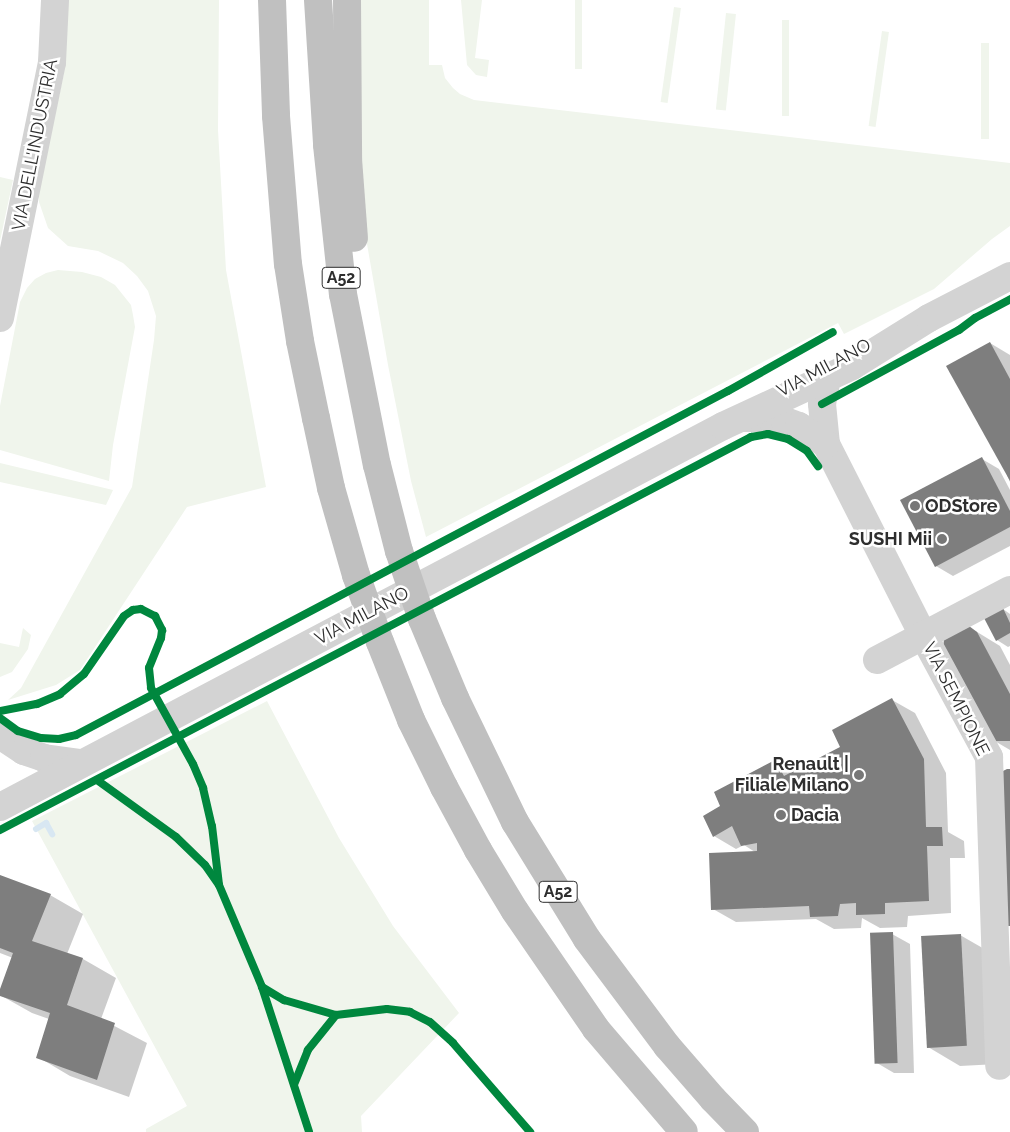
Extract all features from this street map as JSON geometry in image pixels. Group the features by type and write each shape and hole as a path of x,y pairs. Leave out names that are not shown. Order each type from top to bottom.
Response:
{"highway":[{"path":"263,0 276,116"},
{"name":"A52","path":"272,0 276,116 288,264 300,341 331,488 356,575 380,642 411,720 444,787 514,911 596,1029 684,1132"},
{"name":"A52","path":"318,0 327,145 343,294 377,465 399,551 422,619 454,698 515,822 587,939 667,1046 713,1099 745,1132"},
{"path":"347,0 346,92 352,218 399,551"}],"street":[{"name":"VIA DELL'INDUSTRIA","path":"0,318 52,62 55,0"},
{"name":"VIA MILANO","path":"0,807 731,422 852,366 929,318 1010,276"},
{"name":"VIA MILANO","path":"731,422 805,375 846,353 929,318"},
{"name":"VIA SEMPIONE","path":"827,378 822,404 826,444 923,636 999,757 999,1066"},
{"name":"VIA SEMPIONE","path":"731,422 770,418 785,421 799,426 826,444"},
{"path":"877,660 1010,590"},
{"path":"0,736 24,751 44,758 81,763"}],"shaded area":[{"path":"68,0 219,0 218,130 226,270 266,487 187,507 80,670 56,685 8,700 21,688 132,487 154,340 156,316 148,291 137,276 123,263 98,251 68,246 48,228 39,202 39,188 64,73"},
{"path":"361,0 429,0 429,65 442,65 445,78 453,88 460,94 474,100 1010,163 1010,226 934,289 844,334 838,323 426,537 411,481 367,244 362,194 359,79"},
{"path":"461,0 482,0 475,58 489,60 487,77 476,75 467,65"},
{"path":"575,0 582,0 582,69 575,69"},
{"path":"674,7 681,8 668,103 661,102"},
{"path":"726,13 736,14 726,111 716,109"},
{"path":"782,20 789,20 789,116 782,116"},
{"path":"882,31 889,32 876,127 869,126"},
{"path":"981,43 989,43 989,139 981,139"},
{"path":"0,177 13,180 0,241"},
{"path":"58,270 82,272 101,277 115,285 131,305 135,327 113,445 109,481 0,450 0,406 20,302 27,288 35,279 46,273"},
{"path":"0,463 113,490 106,505 0,482"},
{"path":"23,628 31,635 28,649 12,672 0,677 0,643 19,647"},
{"path":"267,701 339,838 393,926 459,1013 361,1116 362,1132 146,1132 146,1129 187,1106 32,821"}],"building":[{"path":"990,342 1010,379 1010,481 946,366"},
{"path":"982,457 1010,511 1010,527 935,567 900,500"},
{"path":"1003,608 1010,623 1010,633 996,641 984,618"},
{"path":"969,626 977,632 1010,694 1010,741 992,741 943,648 944,639"},
{"path":"892,698 924,759 926,827 942,827 943,846 927,846 929,901 885,903 885,914 856,915 856,903 840,904 838,916 810,917 809,906 711,910 709,853 757,851 757,843 741,846 732,826 713,837 703,816 720,806 714,792 775,760 784,776 840,747 832,730"},
{"path":"1010,769 1010,926 1005,926 1001,772"},
{"path":"0,875 51,894 32,941 83,958 67,1005 115,1023 97,1080 36,1058 50,1013 0,996 0,989 13,953 0,948"},
{"path":"893,932 898,1063 875,1064 870,933"},
{"path":"961,934 967,1046 927,1048 921,936"}],"waterway":[{"path":"36,829 46,823 52,834"}],"cycle path":[{"path":"822,404 959,330 975,318 1010,299"},
{"path":"0,718 18,731 41,738 59,739 76,735 728,391 833,332"},
{"path":"0,830 751,437 768,434 788,439 807,451 818,466"},
{"path":"0,711 37,704 60,694 84,674 124,616 133,610 141,609 155,616 162,630 161,638 149,668 151,688 193,764 203,788 212,826 219,885"},
{"path":"97,780 176,837 205,865 219,885 262,987 309,1132"},
{"path":"262,987 284,1000 336,1015 308,1050 294,1084"},
{"path":"336,1015 387,1009 410,1012 430,1022 453,1043 530,1132"}],"place":[{"name":"ODStore","path":"915,506"},
{"name":"SUSHI Mii","path":"942,539"},
{"name":"Renault | Filiale Milano","path":"859,775"},
{"name":"Dacia","path":"781,815"}]}
